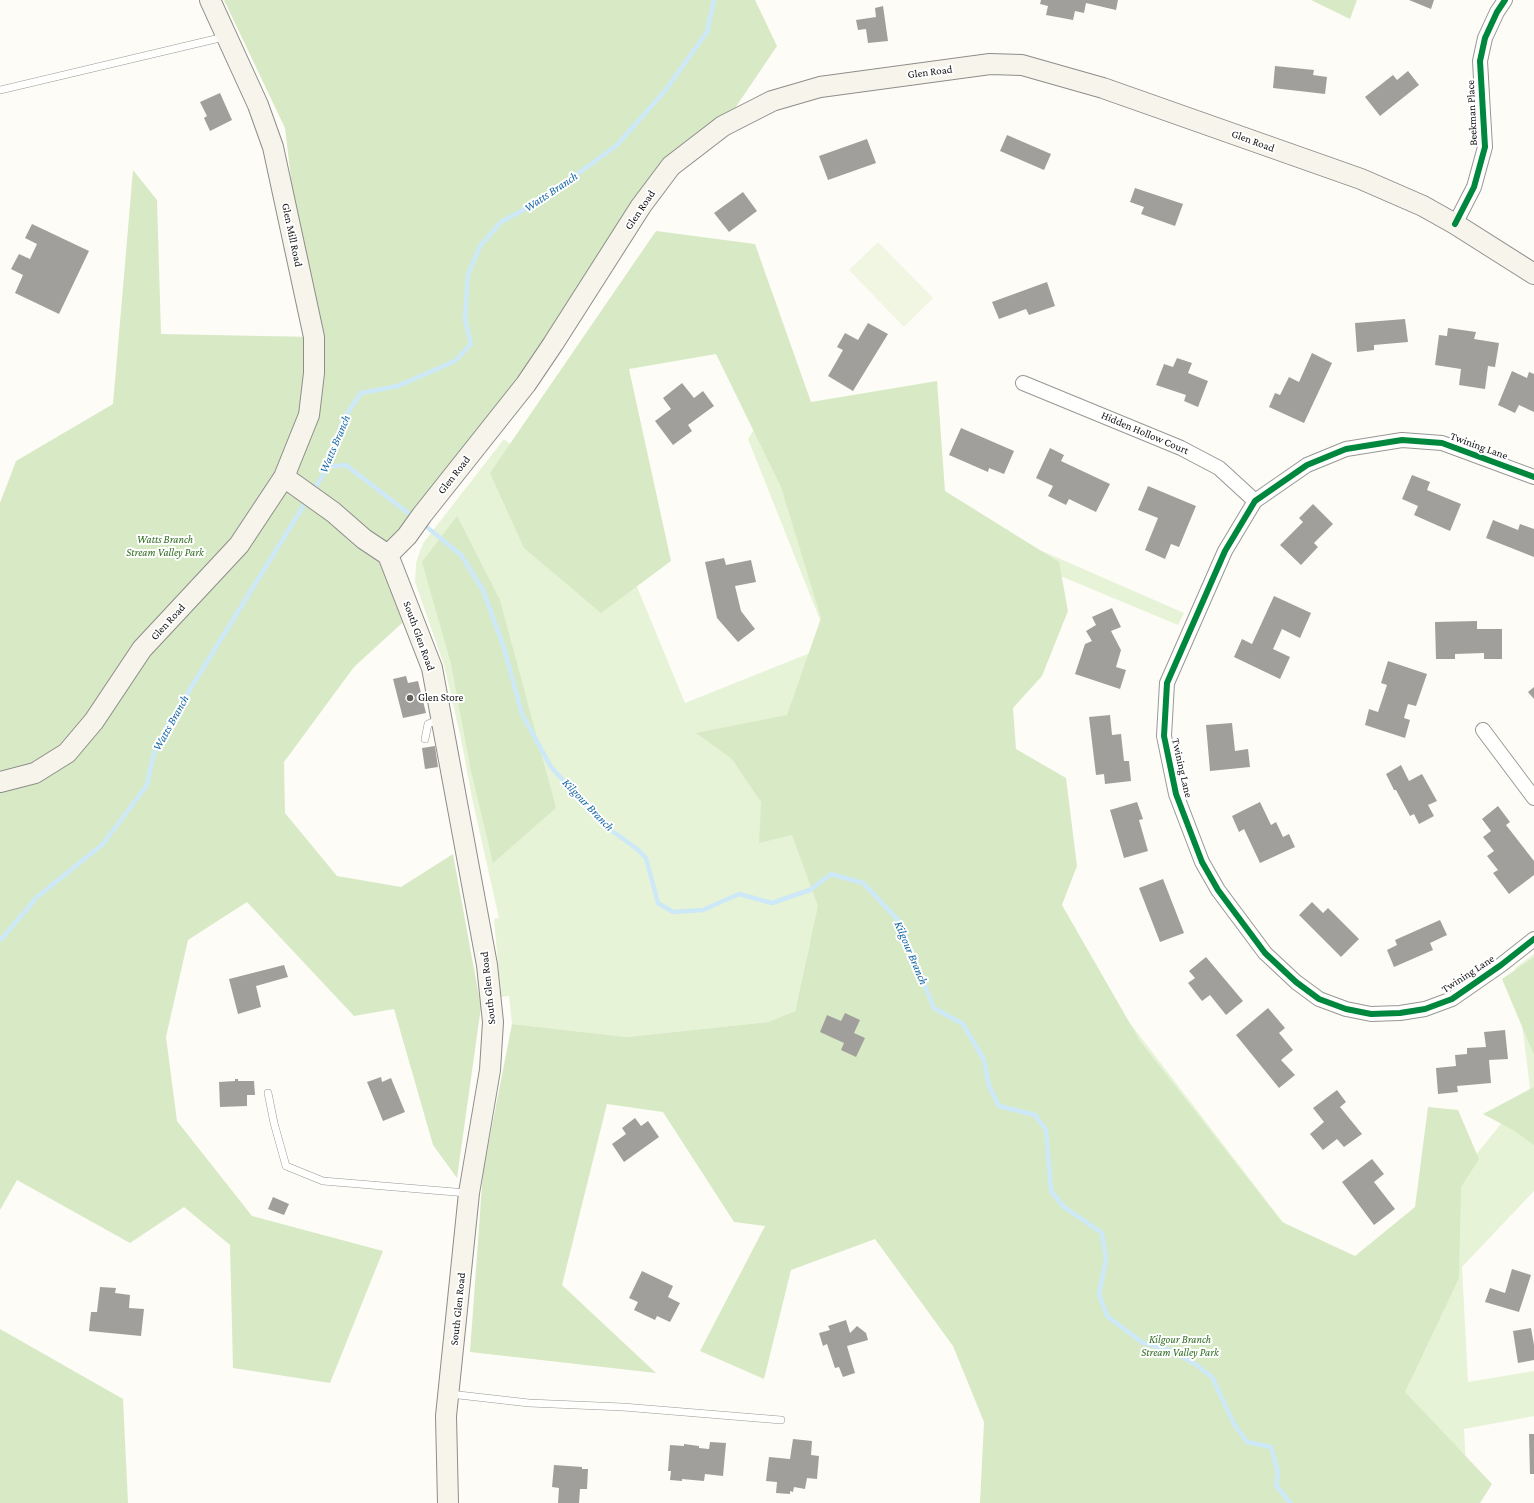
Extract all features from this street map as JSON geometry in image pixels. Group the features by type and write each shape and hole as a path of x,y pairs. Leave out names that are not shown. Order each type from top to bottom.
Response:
{"main road":[{"name":"Glen Mill Road","path":"210,0 258,105 272,147 314,337 314,372 309,415 292,483"},
{"name":"Glen Road","path":"388,555 407,536 526,384 641,206 670,166 723,126 772,100 828,86 990,64 1022,65 1103,88 1361,179 1423,206 1455,224 1534,274"},
{"name":"Glen Road","path":"0,782 35,773 67,753 94,721 142,649 239,545 292,483"},
{"path":"292,483 333,512 364,539 388,555"},
{"name":"South Glen Road","path":"388,555 432,668 487,965 493,1022 490,1070 469,1193 448,1394 445,1437 448,1503"}],"street":[{"name":"Beekman Place","path":"1455,224 1474,187 1485,147 1480,61 1485,38 1497,12 1505,0"},
{"name":"Hidden Hollow Court","path":"1023,383 1181,448 1219,468 1255,502"},
{"name":"Twining Lane","path":"1534,476 1442,443 1402,440 1346,449 1307,465 1255,502 1225,551 1167,683 1164,736 1176,794 1202,862 1218,890 1266,952 1296,982 1319,999 1346,1009 1371,1014 1400,1013 1425,1009 1452,999 1501,965 1534,939"},
{"path":"1482,730 1534,798"}],"lane":[{"path":"0,90 227,36"},
{"path":"425,739 428,724 441,719"},
{"path":"268,1093 274,1123 286,1166 323,1181 469,1193"},
{"path":"448,1394 529,1403 624,1407 781,1420"}],"green space":[{"name":"Watts Branch Stream Valley Park","path":"224,0 755,0 777,46 723,126 671,166 553,344 388,555 411,615 354,667 284,762 285,813 337,876 401,887 453,854 481,1007 457,1178 433,1145 394,1009 354,1016 247,902 188,940 166,1037 177,1121 252,1216 383,1251 330,1383 233,1368 230,1245 184,1207 130,1243 17,1180 0,1210 0,503 16,461 113,404 133,170 157,200 161,334 314,337 304,288 285,128"},
{"path":"1311,0 1357,0 1350,19"},
{"path":"656,231 755,244 811,402 937,381 945,491 1059,562 1068,611 1042,676 1013,708 1016,749 1066,778 1077,866 1062,905 1140,1041 1282,1222 1355,1256 1415,1207 1428,1107 1458,1110 1479,1159 1461,1187 1459,1278 1405,1392 1492,1484 1480,1503 980,1503 984,1422 953,1346 875,1239 791,1270 764,1379 700,1351 765,1226 734,1222 663,1112 607,1104 562,1285 656,1373 470,1352 483,1172 512,1024 627,1037 768,1022 795,1011 818,906 792,835 759,843 761,802 732,759 696,733 787,715 821,618 781,487 716,354 629,369 671,561 601,613 524,548 490,473"},
{"path":"878,242 933,298 904,327 849,270"},
{"name":"Kilgour Branch Stream Valley Park","path":"756,426 1184,613 1178,625 1058,575 1013,690 1011,823 1113,1001 1332,1286 1437,1203 1530,1088 1515,968 1534,954 1534,1191 1462,1267 1468,1382 1534,1371 1534,1416 1464,1429 1467,1486 810,942 795,1011 768,1022 627,1037 512,1024 509,996 501,997 494,919 499,918 472,798 461,739 444,665 415,582 416,563 420,551 424,542 504,439 609,519 685,703 830,645 748,439"},
{"path":"457,516 500,600 556,808 493,863 471,771 451,664 422,562"},
{"path":"1534,957 1534,1055 1502,979"},
{"path":"1534,1087 1534,1145 1513,1130 1483,1114"},
{"path":"0,1329 123,1399 128,1503 0,1503"}],"building":[{"path":"1041,0 1118,0 1116,10 1086,3 1084,13 1075,11 1073,20 1046,15 1048,6 1040,4"},
{"path":"1409,0 1434,0 1431,9"},
{"path":"883,6 888,41 868,43 866,29 858,30 856,20 876,17 875,8"},
{"path":"1275,66 1314,70 1313,75 1327,77 1325,94 1273,88"},
{"path":"1408,71 1419,85 1380,116 1365,97 1393,75 1397,80"},
{"path":"220,93 232,120 210,131 204,118 207,116 200,102"},
{"path":"1007,135 1051,154 1044,170 1000,151"},
{"path":"867,139 876,163 828,180 819,156"},
{"path":"1135,188 1183,204 1175,226 1141,214 1144,207 1130,202"},
{"path":"743,192 757,211 729,232 714,213"},
{"path":"32,224 89,251 59,314 15,293 23,275 11,269 19,254 30,259 37,244 25,238"},
{"path":"1047,282 1055,306 1029,315 1026,309 999,319 992,302"},
{"path":"1405,319 1408,342 1374,345 1374,350 1357,352 1355,323"},
{"path":"868,323 888,334 853,391 828,376 843,350 837,347 845,333 858,340"},
{"path":"1448,328 1476,332 1474,339 1499,343 1495,367 1488,366 1485,389 1459,385 1461,369 1435,365 1439,335 1447,336"},
{"path":"1312,353 1332,363 1304,423 1269,407 1275,393 1280,395 1289,377 1299,382"},
{"path":"1177,358 1192,363 1188,373 1208,381 1198,407 1184,401 1186,395 1156,385 1164,364 1173,367"},
{"path":"1512,371 1527,378 1529,372 1534,374 1534,412 1519,405 1515,413 1498,405"},
{"path":"682,383 694,398 703,391 714,406 688,425 692,431 673,445 655,421 671,409 663,398"},
{"path":"961,428 1014,451 1004,474 989,468 988,472 949,455"},
{"path":"1050,448 1064,455 1061,461 1110,484 1096,512 1069,499 1066,505 1048,496 1053,486 1036,478"},
{"path":"1412,475 1430,482 1427,490 1461,504 1450,531 1414,515 1418,506 1402,499"},
{"path":"1148,486 1196,506 1179,547 1171,544 1165,559 1145,550 1158,518 1138,510"},
{"path":"1313,504 1333,524 1314,543 1318,547 1301,565 1280,545 1303,522 1299,518"},
{"path":"1493,520 1518,530 1520,524 1534,529 1534,557 1486,538"},
{"path":"724,558 726,565 751,560 756,582 735,586 741,611 755,629 738,642 717,618 705,562"},
{"path":"1274,596 1311,613 1300,638 1282,629 1273,649 1290,657 1280,679 1234,657 1242,639 1252,644"},
{"path":"1112,608 1121,627 1111,631 1121,650 1116,667 1126,670 1120,689 1075,674 1085,644 1092,641 1086,631 1096,625 1092,617"},
{"path":"1477,621 1477,629 1502,629 1502,659 1484,659 1484,653 1455,654 1455,659 1436,659 1435,622"},
{"path":"1388,661 1427,674 1416,706 1408,704 1404,718 1410,720 1405,738 1365,725 1369,709 1378,712 1387,685 1381,683"},
{"name":"Glen Store","path":"406,676 408,683 418,681 426,713 403,718 393,679"},
{"path":"1534,687 1534,699 1528,692"},
{"path":"1110,715 1112,735 1121,734 1124,761 1129,761 1131,781 1105,784 1104,774 1096,775 1089,717"},
{"path":"1232,723 1235,751 1248,749 1250,767 1210,771 1206,725"},
{"path":"435,746 438,767 425,769 422,748"},
{"path":"1401,765 1409,781 1422,774 1437,801 1428,805 1434,816 1419,824 1414,814 1410,816 1386,774"},
{"path":"1137,802 1143,819 1139,820 1148,851 1124,858 1110,810"},
{"path":"1260,802 1271,825 1276,822 1283,837 1289,834 1295,847 1260,863 1244,829 1239,832 1232,816"},
{"path":"1498,806 1510,822 1506,825 1534,861 1534,875 1509,894 1493,873 1498,870 1487,856 1494,851 1483,837 1491,831 1482,819"},
{"path":"1163,879 1184,933 1160,942 1139,888"},
{"path":"1312,902 1323,913 1328,908 1359,939 1341,957 1299,915"},
{"path":"1440,920 1447,935 1430,943 1433,950 1394,967 1387,950 1397,945 1395,940"},
{"path":"1206,957 1243,1001 1226,1015 1210,995 1202,1001 1188,983 1195,978 1189,971"},
{"path":"284,965 288,977 256,986 261,1007 238,1014 229,979"},
{"path":"1268,1008 1285,1028 1279,1033 1293,1050 1281,1060 1295,1075 1279,1088 1236,1035"},
{"path":"845,1013 860,1020 854,1033 865,1038 856,1057 841,1050 844,1043 820,1032 827,1015 841,1021"},
{"path":"1505,1030 1508,1059 1489,1060 1491,1083 1457,1086 1458,1092 1438,1094 1436,1068 1456,1066 1455,1055 1467,1054 1467,1048 1486,1047 1484,1032"},
{"path":"381,1077 382,1082 391,1078 405,1112 383,1121 367,1082"},
{"path":"235,1079 238,1079 238,1081 254,1081 255,1095 247,1095 247,1106 220,1107 219,1082 235,1081"},
{"path":"1337,1090 1346,1102 1340,1107 1362,1134 1344,1147 1337,1139 1323,1150 1310,1134 1324,1122 1313,1108"},
{"path":"635,1118 641,1126 648,1121 659,1137 624,1162 612,1144 626,1134 622,1128"},
{"path":"1372,1159 1384,1174 1374,1182 1395,1209 1374,1225 1342,1182"},
{"path":"273,1197 289,1204 284,1215 268,1209"},
{"path":"1512,1269 1531,1275 1519,1312 1485,1302 1490,1288 1505,1293"},
{"path":"642,1271 673,1286 668,1297 680,1303 670,1322 657,1316 655,1320 634,1310 638,1302 629,1298"},
{"path":"100,1287 116,1288 115,1293 130,1295 129,1308 144,1309 141,1336 89,1331 91,1312 97,1312"},
{"path":"846,1320 850,1333 857,1326 866,1333 868,1340 847,1346 855,1373 843,1377 839,1367 835,1368 827,1344 823,1346 819,1333 830,1330 828,1326"},
{"path":"1531,1328 1534,1345 1534,1360 1518,1363 1513,1331"},
{"path":"1529,1434 1534,1434 1534,1474 1530,1474"},
{"path":"793,1439 812,1441 811,1455 819,1456 817,1479 807,1478 805,1489 794,1487 793,1492 790,1491 790,1494 776,1493 777,1482 766,1481 769,1457 790,1459"},
{"path":"710,1442 726,1443 723,1476 705,1474 704,1481 682,1479 682,1481 670,1480 671,1471 668,1471 670,1445 684,1446 684,1444 709,1449"},
{"path":"554,1465 582,1467 582,1469 588,1469 587,1489 580,1489 579,1503 558,1503 559,1488 552,1487"}],"waterway":[{"name":"Watts Branch","path":"312,492 322,477 344,418 361,393 398,386 455,361 471,344 465,319 468,275 480,246 501,222 540,201 616,146 664,92 707,32 714,0"},
{"name":"Kilgour Branch","path":"325,467 346,465 408,513"},
{"name":"Watts Branch","path":"0,940 37,897 103,844 147,785 153,756 166,728 307,500"},
{"name":"Kilgour Branch","path":"428,528 461,555 483,590 504,648 522,714 551,767 604,825 637,849 646,858 658,903 673,912 703,910 739,894 772,903 810,890 831,874 863,883 898,920 934,1008 963,1024 984,1060 989,1086 999,1106 1035,1115 1046,1130 1051,1191 1064,1207 1102,1233 1106,1259 1099,1294 1107,1316 1143,1343 1170,1350 1195,1364 1212,1377 1234,1424 1247,1442 1271,1447 1278,1472 1276,1485 1290,1503"}],"cycle path":[{"path":"1455,224 1474,187 1485,147 1480,61 1485,38 1497,12 1505,0"},
{"path":"1534,477 1442,443 1402,440 1346,449 1307,465 1255,501 1225,551 1167,683 1164,736 1176,794 1202,862 1218,890 1265,953 1296,982 1319,999 1346,1009 1371,1014 1400,1013 1425,1009 1452,999 1501,965 1534,939"}],"place":[{"name":"Glen Store","path":"410,698"}]}
